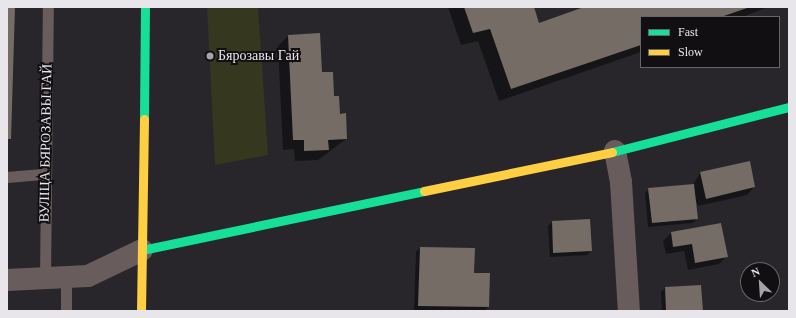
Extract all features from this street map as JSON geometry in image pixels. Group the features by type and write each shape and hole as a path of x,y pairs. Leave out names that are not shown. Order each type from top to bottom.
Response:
{"main road":[{"path":"141,311 145,7"},
{"path":"142,250 615,151 789,107"}],"street":[{"path":"615,151 621,182 629,311"},
{"path":"7,280 88,276 142,250"}],"lane":[{"name":"ВУЛІЦА БЯРОЗАВЫ ГАЙ","path":"48,7 45,174 56,278 66,311"},
{"path":"7,177 45,174"}],"green space":[{"path":"207,7 258,7 268,155 215,165"}],"building":[{"path":"7,7 15,7 11,139 7,139"},
{"path":"464,7 534,7 539,23 584,7 750,7 724,16 640,16 640,45 511,89 490,29 473,33"},
{"path":"320,33 322,72 333,72 334,96 339,96 340,114 346,113 347,139 328,140 329,150 304,151 304,140 293,140 288,35"},
{"path":"750,161 755,187 706,199 700,172"},
{"path":"694,184 698,219 652,223 648,188"},
{"path":"590,219 592,251 553,253 552,221"},
{"path":"721,223 728,257 695,263 692,244 673,247 671,232"},
{"path":"420,247 475,248 474,273 490,273 489,307 418,306"},
{"path":"701,285 703,311 666,311 665,287"}],"traffic: fast":[{"path":"144,119 145,7"},
{"path":"612,152 789,107"},
{"path":"142,250 424,191"}],"traffic: slow":[{"path":"141,311 144,119"},
{"path":"424,191 612,152"}],"place":[{"name":"Бярозавы Гай","path":"210,56"}]}
